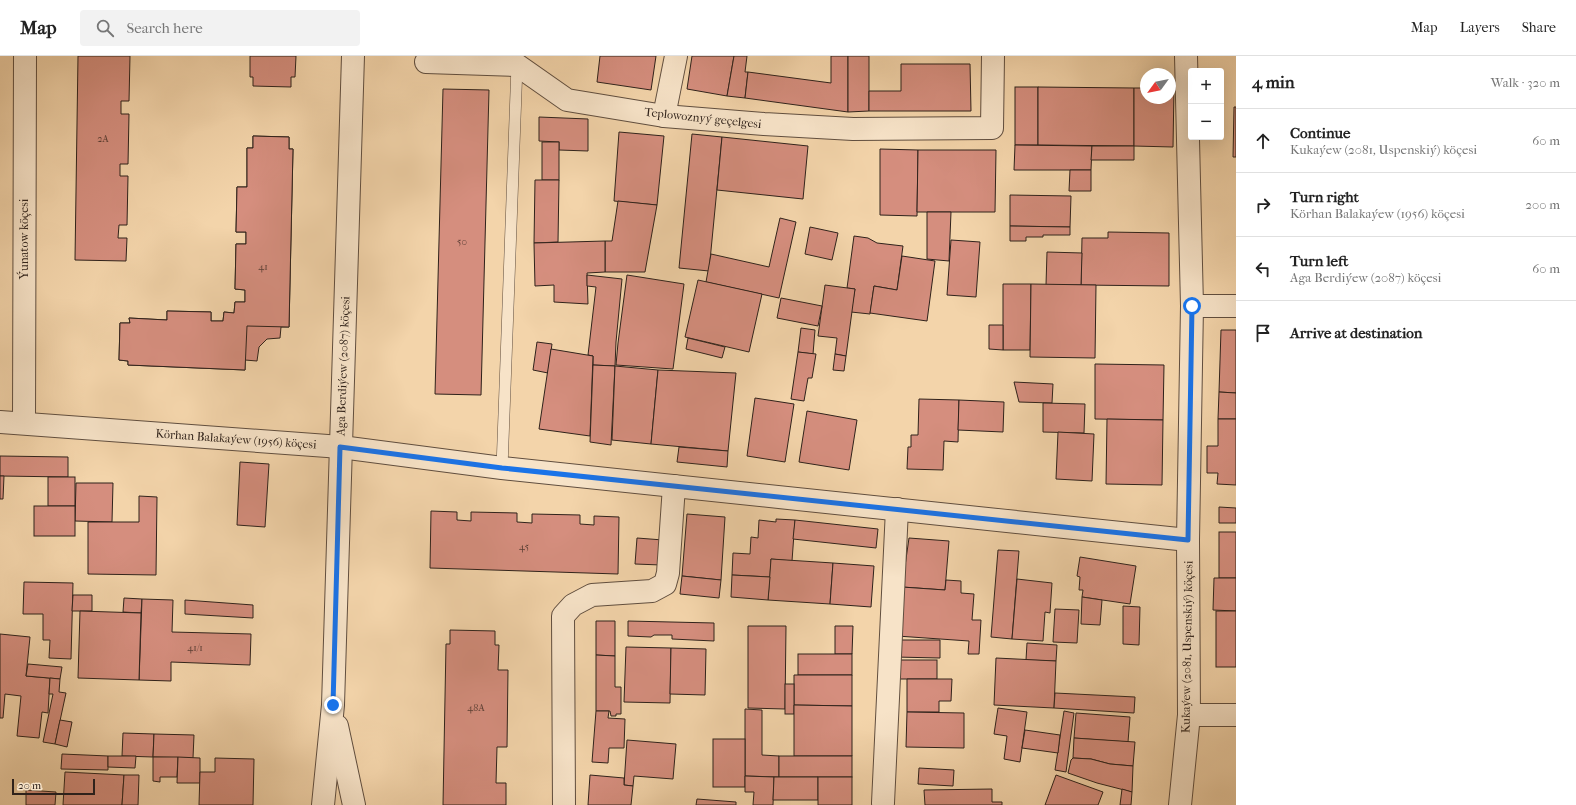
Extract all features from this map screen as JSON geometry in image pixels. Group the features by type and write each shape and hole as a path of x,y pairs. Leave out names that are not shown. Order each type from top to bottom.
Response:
{"street":[{"name":"Ýunatow köçesi","path":"24,423 25,56"},
{"name":"Aga Berdiýew (2087) köçesi","path":"325,802 333,705 353,56"},
{"path":"664,116 676,56"},
{"name":"Teplowoznyý geçelgesi","path":"517,65 567,100 664,116 853,129 992,128 993,56"},
{"name":"Kukaýew (2081, Uspenskiý) köçesi","path":"1180,805 1189,715 1188,540 1192,306 1186,56"},
{"path":"426,62 517,65"},
{"path":"1192,306 1236,306"},
{"name":"Körhan Balakaýew (1956) köçesi","path":"0,422 340,447 502,468 1188,540"},
{"path":"564,805 563,616 573,605 592,595 652,592 664,584 668,573 674,486"},
{"path":"883,802 897,509"},
{"path":"333,705 354,805"},
{"path":"1189,715 1236,715"}],"lane":[{"path":"502,468 517,65"}],"building":[{"path":"78,56 130,56 129,101 121,101 121,114 129,114 128,164 120,164 120,176 128,176 127,225 119,225 118,238 127,238 126,261 75,260"},
{"path":"250,56 296,56 295,77 291,77 291,87 253,86 253,77 250,77"},
{"path":"600,56 656,56 651,90 597,82"},
{"path":"692,56 734,56 727,96 687,89"},
{"path":"734,56 747,56 745,72 748,72 745,98 727,96"},
{"path":"831,56 848,56 848,112 745,98 748,72 831,83"},
{"path":"848,56 869,56 869,111 848,112"},
{"path":"901,64 970,64 971,111 869,111 869,91 901,91"},
{"path":"1015,87 1038,87 1038,145 1015,145"},
{"path":"1038,87 1134,88 1134,146 1038,145"},
{"path":"1134,88 1140,88 1140,104 1174,104 1173,147 1134,146"},
{"path":"443,89 489,90 481,395 435,394"},
{"path":"1234,107 1236,107 1236,157 1233,157"},
{"path":"539,117 588,119 588,151 559,150 559,142 539,141"},
{"path":"619,132 664,136 657,205 614,201"},
{"path":"692,134 722,137 709,271 679,268"},
{"path":"253,136 289,137 289,149 293,149 289,327 281,327 280,338 267,339 259,347 257,361 245,360 245,370 128,365 128,361 119,360 120,323 130,323 129,318 167,320 167,311 211,312 211,321 223,321 224,312 234,313 235,302 245,302 245,290 235,289 236,244 246,244 246,232 236,232 237,187 247,187 247,148 253,148"},
{"path":"253,136 289,137 289,149 293,149 289,327 247,326 245,370 128,365 128,361 119,360 120,323 130,323 129,318 167,320 167,311 211,312 211,321 223,321 224,312 234,313 235,302 245,302 245,290 235,289 236,244 246,244 246,232 236,232 237,187 247,187 247,148 253,148"},
{"path":"722,137 808,146 803,199 717,190"},
{"path":"542,142 559,142 559,180 542,180"},
{"path":"1015,145 1092,146 1091,170 1014,170"},
{"path":"1092,146 1134,146 1134,160 1091,160"},
{"path":"880,149 918,150 917,216 880,215"},
{"path":"918,150 996,150 995,212 917,212"},
{"path":"1070,170 1091,170 1091,191 1069,191"},
{"path":"535,180 559,180 558,242 534,243"},
{"path":"1010,195 1071,196 1070,227 1010,226"},
{"path":"618,201 657,205 645,272 605,272 605,241 612,241"},
{"path":"927,212 951,212 949,261 927,259"},
{"path":"780,218 796,222 779,298 706,282 711,254 769,267"},
{"path":"1010,226 1070,227 1070,235 1043,235 1043,237 1026,237 1026,241 1010,241"},
{"path":"810,227 838,233 832,260 805,254"},
{"path":"1108,232 1169,233 1169,286 1081,285 1082,238 1108,238"},
{"path":"854,236 868,238 877,243 903,246 897,290 874,286 870,314 851,312 855,289 847,288"},
{"path":"951,240 980,242 976,297 947,295"},
{"path":"605,241 605,272 587,273 588,304 554,302 554,285 535,286 534,243"},
{"path":"1047,252 1082,253 1081,285 1046,285"},
{"path":"902,256 935,261 927,321 870,313 874,286 897,290"},
{"path":"587,275 622,279 615,366 593,365 593,356 588,355 596,287 587,286"},
{"path":"627,275 684,284 673,369 616,365"},
{"path":"698,280 762,294 749,352 685,337"},
{"path":"1003,284 1031,284 1030,350 1003,350"},
{"path":"1031,284 1096,285 1095,358 1030,357"},
{"path":"825,285 855,289 846,356 835,354 837,338 818,336"},
{"path":"781,298 822,306 818,326 777,318"},
{"path":"989,325 1003,325 1003,350 989,349"},
{"path":"801,328 815,330 813,354 798,352"},
{"path":"1221,330 1236,330 1236,393 1219,392"},
{"path":"688,338 725,347 722,358 686,349"},
{"path":"537,342 552,344 548,373 533,370"},
{"path":"551,349 593,356 590,436 539,429"},
{"path":"798,352 816,354 812,378 808,378 804,401 791,399"},
{"path":"835,354 846,356 844,371 833,370"},
{"path":"1095,364 1164,365 1163,420 1095,419"},
{"path":"593,365 615,366 611,445 590,442"},
{"path":"615,366 658,370 651,444 612,440"},
{"path":"658,370 736,373 728,451 651,444"},
{"path":"1014,382 1053,384 1052,403 1019,402"},
{"path":"1219,392 1236,393 1236,419 1218,419"},
{"path":"755,398 794,404 785,462 747,456"},
{"path":"919,399 959,400 958,442 944,441 943,470 907,469 908,447 911,447 911,435 918,435"},
{"path":"959,400 1004,402 1003,432 958,430"},
{"path":"1043,403 1085,404 1084,433 1043,432"},
{"path":"807,411 857,420 849,470 799,462"},
{"path":"1107,419 1163,420 1162,485 1106,484"},
{"path":"1218,419 1236,419 1236,485 1217,484 1218,473 1207,473 1207,446 1218,446"},
{"path":"1058,432 1094,434 1092,481 1056,479"},
{"path":"679,447 728,451 727,467 677,462"},
{"path":"0,456 68,457 68,477 0,476"},
{"path":"240,462 269,464 265,527 237,525"},
{"path":"0,476 4,476 3,499 0,499"},
{"path":"48,477 75,477 75,506 48,506"},
{"path":"76,483 113,483 112,522 75,521"},
{"path":"139,496 157,497 156,575 88,574 88,522 139,522"},
{"path":"34,506 75,506 75,536 34,536"},
{"path":"1219,507 1236,508 1236,523 1219,523"},
{"path":"431,511 457,512 457,520 471,521 471,512 517,513 517,522 532,523 532,514 580,515 580,524 594,525 594,516 619,517 618,574 430,568"},
{"path":"687,514 725,517 721,580 682,576"},
{"path":"776,519 795,520 792,561 771,559 770,577 732,575 733,553 750,554 751,537 758,538 759,520 776,522"},
{"path":"795,520 878,529 876,548 793,539"},
{"path":"1219,532 1236,532 1236,578 1219,578"},
{"path":"637,538 663,540 661,565 635,564"},
{"path":"909,538 949,541 945,590 902,587"},
{"path":"998,550 1019,551 1012,639 991,637"},
{"path":"1080,557 1136,566 1130,604 1082,597 1083,590 1079,590 1080,577 1077,576"},
{"path":"771,559 833,563 830,604 768,600"},
{"path":"833,563 874,566 871,607 830,604"},
{"path":"732,575 770,577 768,600 731,597"},
{"path":"682,576 721,580 719,598 680,594"},
{"path":"1214,578 1236,578 1236,611 1213,610"},
{"path":"1017,579 1052,583 1050,613 1045,612 1043,641 1012,639"},
{"path":"946,580 961,581 961,593 974,594 972,620 981,620 979,654 968,654 969,641 897,636 902,587 945,590"},
{"path":"24,582 73,583 71,659 49,658 50,640 43,640 43,614 23,614"},
{"path":"73,595 92,595 92,611 72,611"},
{"path":"1082,597 1102,600 1100,625 1081,624"},
{"path":"124,598 142,599 141,613 123,612"},
{"path":"142,599 173,600 172,632 251,634 250,665 171,662 171,681 139,680"},
{"path":"185,600 253,605 253,618 185,614"},
{"path":"1123,606 1140,607 1139,645 1123,644"},
{"path":"1055,609 1079,610 1077,643 1053,642"},
{"path":"80,611 141,613 139,680 78,678"},
{"path":"1216,611 1236,611 1236,667 1216,667"},
{"path":"596,621 615,621 615,656 596,655"},
{"path":"628,621 714,623 714,641 672,639 672,635 654,635 651,637 628,636"},
{"path":"748,626 786,626 785,709 748,708"},
{"path":"835,626 853,626 852,654 835,654"},
{"path":"450,630 495,631 495,645 499,645 498,670 508,670 507,747 497,747 496,783 506,783 506,805 443,805 446,644 450,644"},
{"path":"0,634 30,637 26,676 50,678 48,713 42,712 39,738 17,736 21,696 5,694 3,718 0,718"},
{"path":"895,640 940,640 940,658 895,657"},
{"path":"1027,643 1057,645 1056,661 1026,660"},
{"path":"626,647 671,648 670,703 624,702"},
{"path":"671,648 706,649 705,695 670,694"},
{"path":"798,654 852,654 852,675 798,675"},
{"path":"596,655 615,656 615,687 621,687 621,714 616,714 616,716 611,716 610,711 596,711"},
{"path":"996,658 1056,661 1054,708 994,705"},
{"path":"894,660 937,660 937,679 894,679"},
{"path":"28,664 62,667 60,679 26,676"},
{"path":"794,675 852,675 852,706 794,705"},
{"path":"50,678 60,679 59,692 66,693 55,744 43,742 53,694 49,694"},
{"path":"907,679 952,679 951,701 939,701 939,712 907,712"},
{"path":"785,684 794,684 794,714 785,714"},
{"path":"1055,693 1135,697 1134,713 1054,708"},
{"path":"794,705 852,706 852,756 794,756"},
{"path":"998,708 1027,712 1020,762 1004,759 1007,736 994,734"},
{"path":"745,709 762,710 762,755 779,756 779,777 745,776"},
{"path":"596,711 609,711 608,718 625,719 624,748 609,748 608,763 592,762"},
{"path":"1064,711 1074,713 1066,772 1055,770"},
{"path":"907,712 964,713 964,748 906,747"},
{"path":"1076,713 1130,717 1128,742 1074,738"},
{"path":"60,720 72,722 67,747 55,744"},
{"path":"1025,730 1060,735 1058,753 1022,748"},
{"path":"123,733 154,734 153,757 122,756"},
{"path":"154,734 194,735 193,758 153,757"},
{"path":"1074,738 1135,742 1133,766 1110,764 1091,759 1073,758"},
{"path":"713,739 745,739 745,787 713,787"},
{"path":"627,740 676,744 673,779 634,776 633,786 624,785"},
{"path":"62,754 108,756 108,770 61,769"},
{"path":"108,756 136,756 135,768 108,767"},
{"path":"779,756 852,756 852,777 779,777"},
{"path":"153,757 178,757 177,777 160,777 160,782 153,781"},
{"path":"178,757 200,758 200,783 177,783"},
{"path":"215,758 254,759 253,805 199,805 200,772 215,772"},
{"path":"1073,758 1091,759 1110,764 1133,766 1132,792 1097,783 1068,773 1071,760"},
{"path":"919,768 954,770 953,786 918,784"},
{"path":"65,772 124,775 122,805 63,805"},
{"path":"124,775 139,775 138,805 122,805"},
{"path":"590,775 624,778 624,785 633,786 631,805 588,805"},
{"path":"1056,775 1103,792 1098,805 1045,805"},
{"path":"745,776 774,777 773,805 753,805 754,792 745,792"},
{"path":"774,777 818,777 818,800 773,800"},
{"path":"818,777 852,777 852,805 818,805"},
{"path":"992,789 992,802 1002,802 1002,805 925,805 924,790"},
{"path":"1122,789 1132,792 1131,805 1120,805"},
{"path":"26,790 56,792 55,805 26,805"},
{"path":"697,799 736,802 736,805 696,805"}],"route":[{"path":"333,705 340,447 502,468 1188,540 1192,306"}]}
